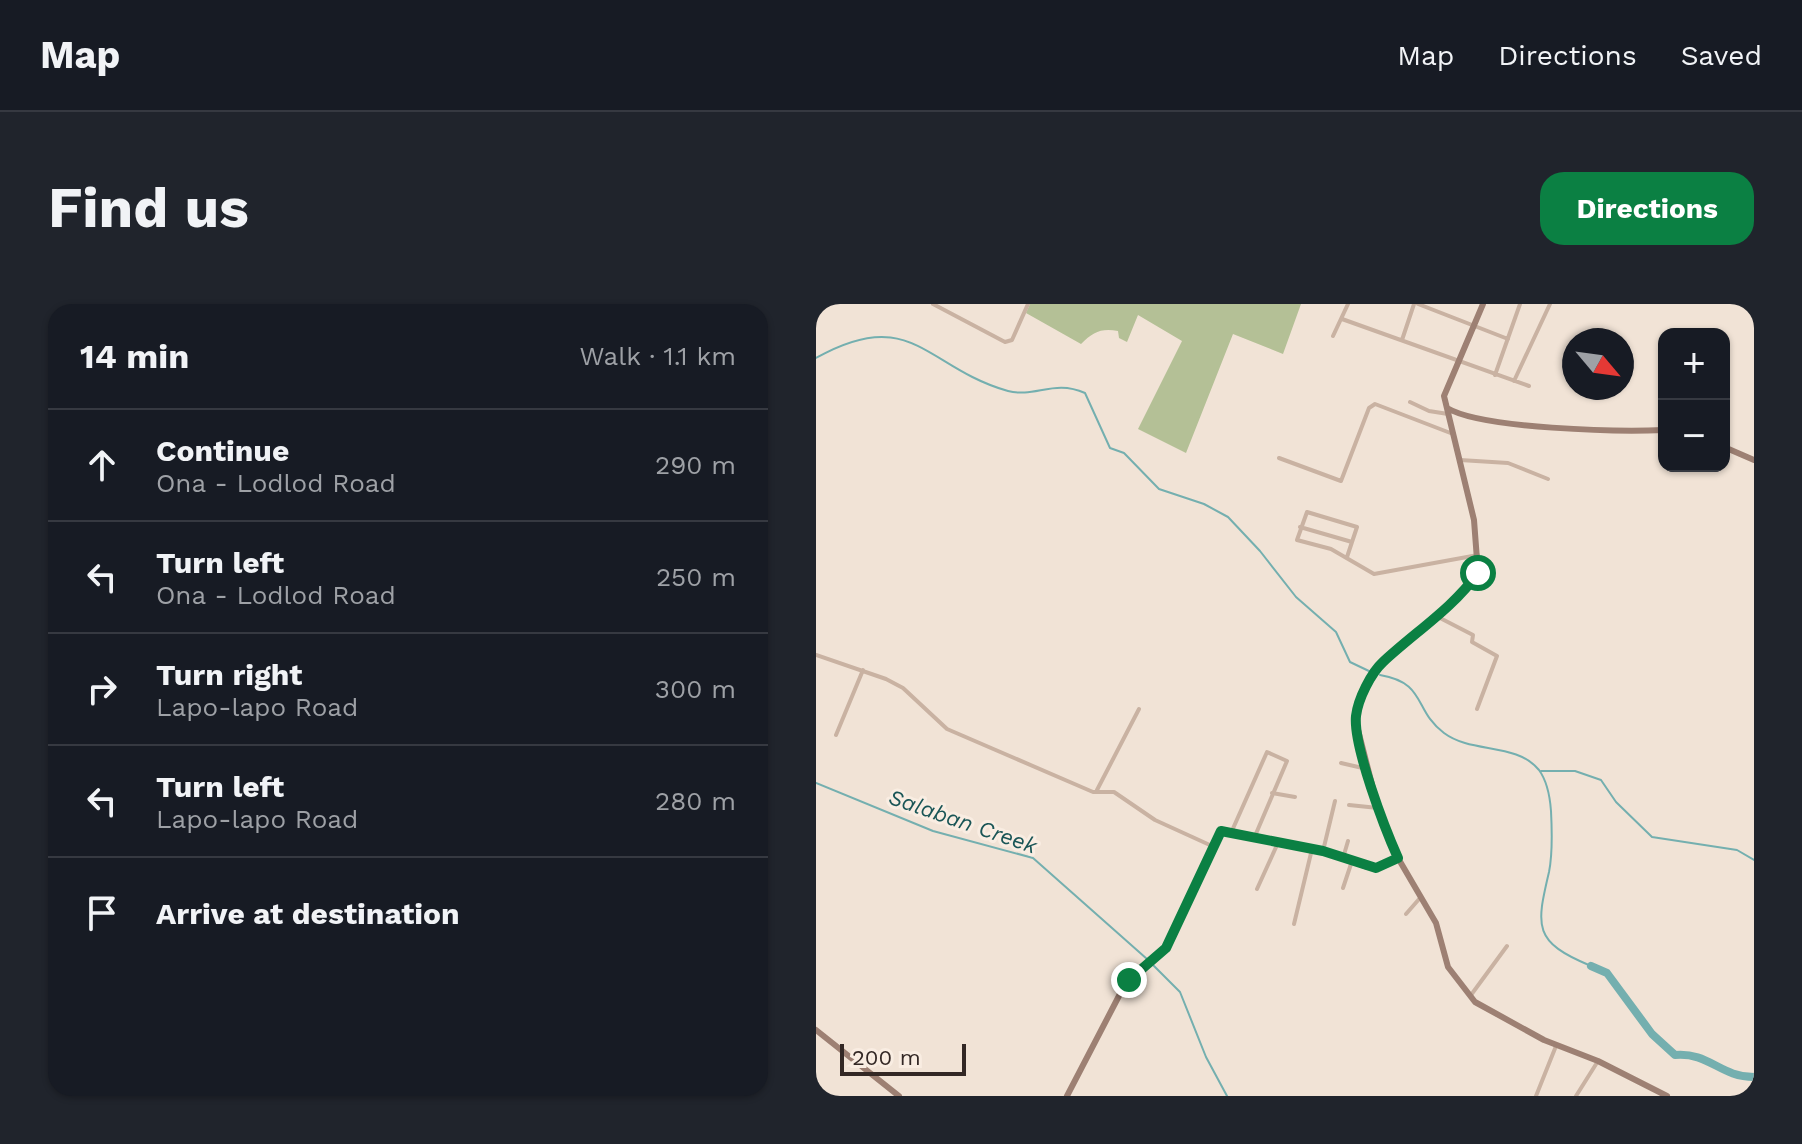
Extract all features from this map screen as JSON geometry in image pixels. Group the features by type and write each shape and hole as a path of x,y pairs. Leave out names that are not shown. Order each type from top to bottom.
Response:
{"main road":[{"path":"1483,304 1444,396 1479,555 1478,573 1437,616 1378,667 1357,709 1356,718 1367,769 1378,808 1398,858 1442,936 1448,967 1470,997 1490,1014 1556,1046 1598,1061 1667,1096"},
{"path":"1448,411 1497,422 1604,430 1658,430"},
{"path":"1730,450 1754,460"},
{"path":"1067,1096 1121,992 1138,970 1159,955 1169,942 1221,831 1277,845 1323,851 1376,868 1398,858"},
{"path":"816,1030 899,1096"}],"street":[{"path":"933,304 1005,342 1012,340 1028,304"},
{"path":"1333,336 1348,304"},
{"path":"1402,340 1416,304 1508,339"},
{"path":"1495,375 1520,304"},
{"path":"1514,381 1548,305"},
{"path":"1342,319 1529,386"},
{"path":"1410,402 1429,411 1448,411"},
{"path":"1279,458 1341,481 1369,408 1375,404 1453,434"},
{"path":"1460,460 1508,463 1548,479"},
{"path":"1347,557 1356,526 1309,512 1300,527 1298,542 1311,542 1347,557 1374,574 1479,555"},
{"path":"1300,527 1352,543"},
{"path":"1437,616 1473,635 1472,642 1497,656 1477,709"},
{"path":"816,655 863,670 903,688 951,731 1096,792 1114,792 1155,820 1212,846"},
{"path":"836,735 863,670"},
{"path":"1096,792 1139,709"},
{"path":"1231,833 1265,753 1287,761"},
{"path":"1255,838 1291,754"},
{"path":"1341,763 1367,769"},
{"path":"1272,793 1295,797"},
{"path":"1323,851 1335,801"},
{"path":"1349,805 1378,808"},
{"path":"1343,858 1348,841"},
{"path":"1257,889 1277,845"},
{"path":"1294,924 1312,849"},
{"path":"1343,888 1352,861"},
{"path":"1406,914 1422,896"},
{"path":"1470,997 1507,946"},
{"path":"1536,1096 1556,1046"},
{"path":"1576,1096 1598,1061"}],"green space":[{"path":"1030,304 1301,304 1283,354 1233,334 1186,453 1138,429 1182,341 1138,315 1127,342 1119,338 1118,331 1107,330 1093,334 1081,344 1026,313"}],"waterway":[{"path":"816,358 848,343 875,337 897,339 917,346 980,381 1008,391 1018,393 1064,388 1085,393 1110,448 1124,453 1159,489 1204,504 1228,517 1296,597 1336,632 1350,662 1371,672"},
{"path":"1380,675 1395,679 1413,691 1434,724 1444,733 1467,744 1518,755 1539,770 1549,795 1552,826 1552,849 1542,907 1543,931 1558,949 1591,966"},
{"path":"1541,771 1575,771 1601,780 1616,802 1652,837 1737,850 1754,860"},
{"name":"Salaban Creek","path":"816,783 933,831 1033,858 1147,959"},
{"name":"Salaban Creek","path":"1151,963 1180,992 1206,1057 1227,1096"},
{"path":"1591,966 1607,973 1652,1034 1675,1055 1697,1057 1732,1073 1754,1077"}],"route":[{"path":"1129,980 1166,948 1221,831 1277,845 1323,851 1367,867 1376,868 1398,858 1370,781 1356,722 1357,709 1378,667 1443,613 1478,573"}]}
